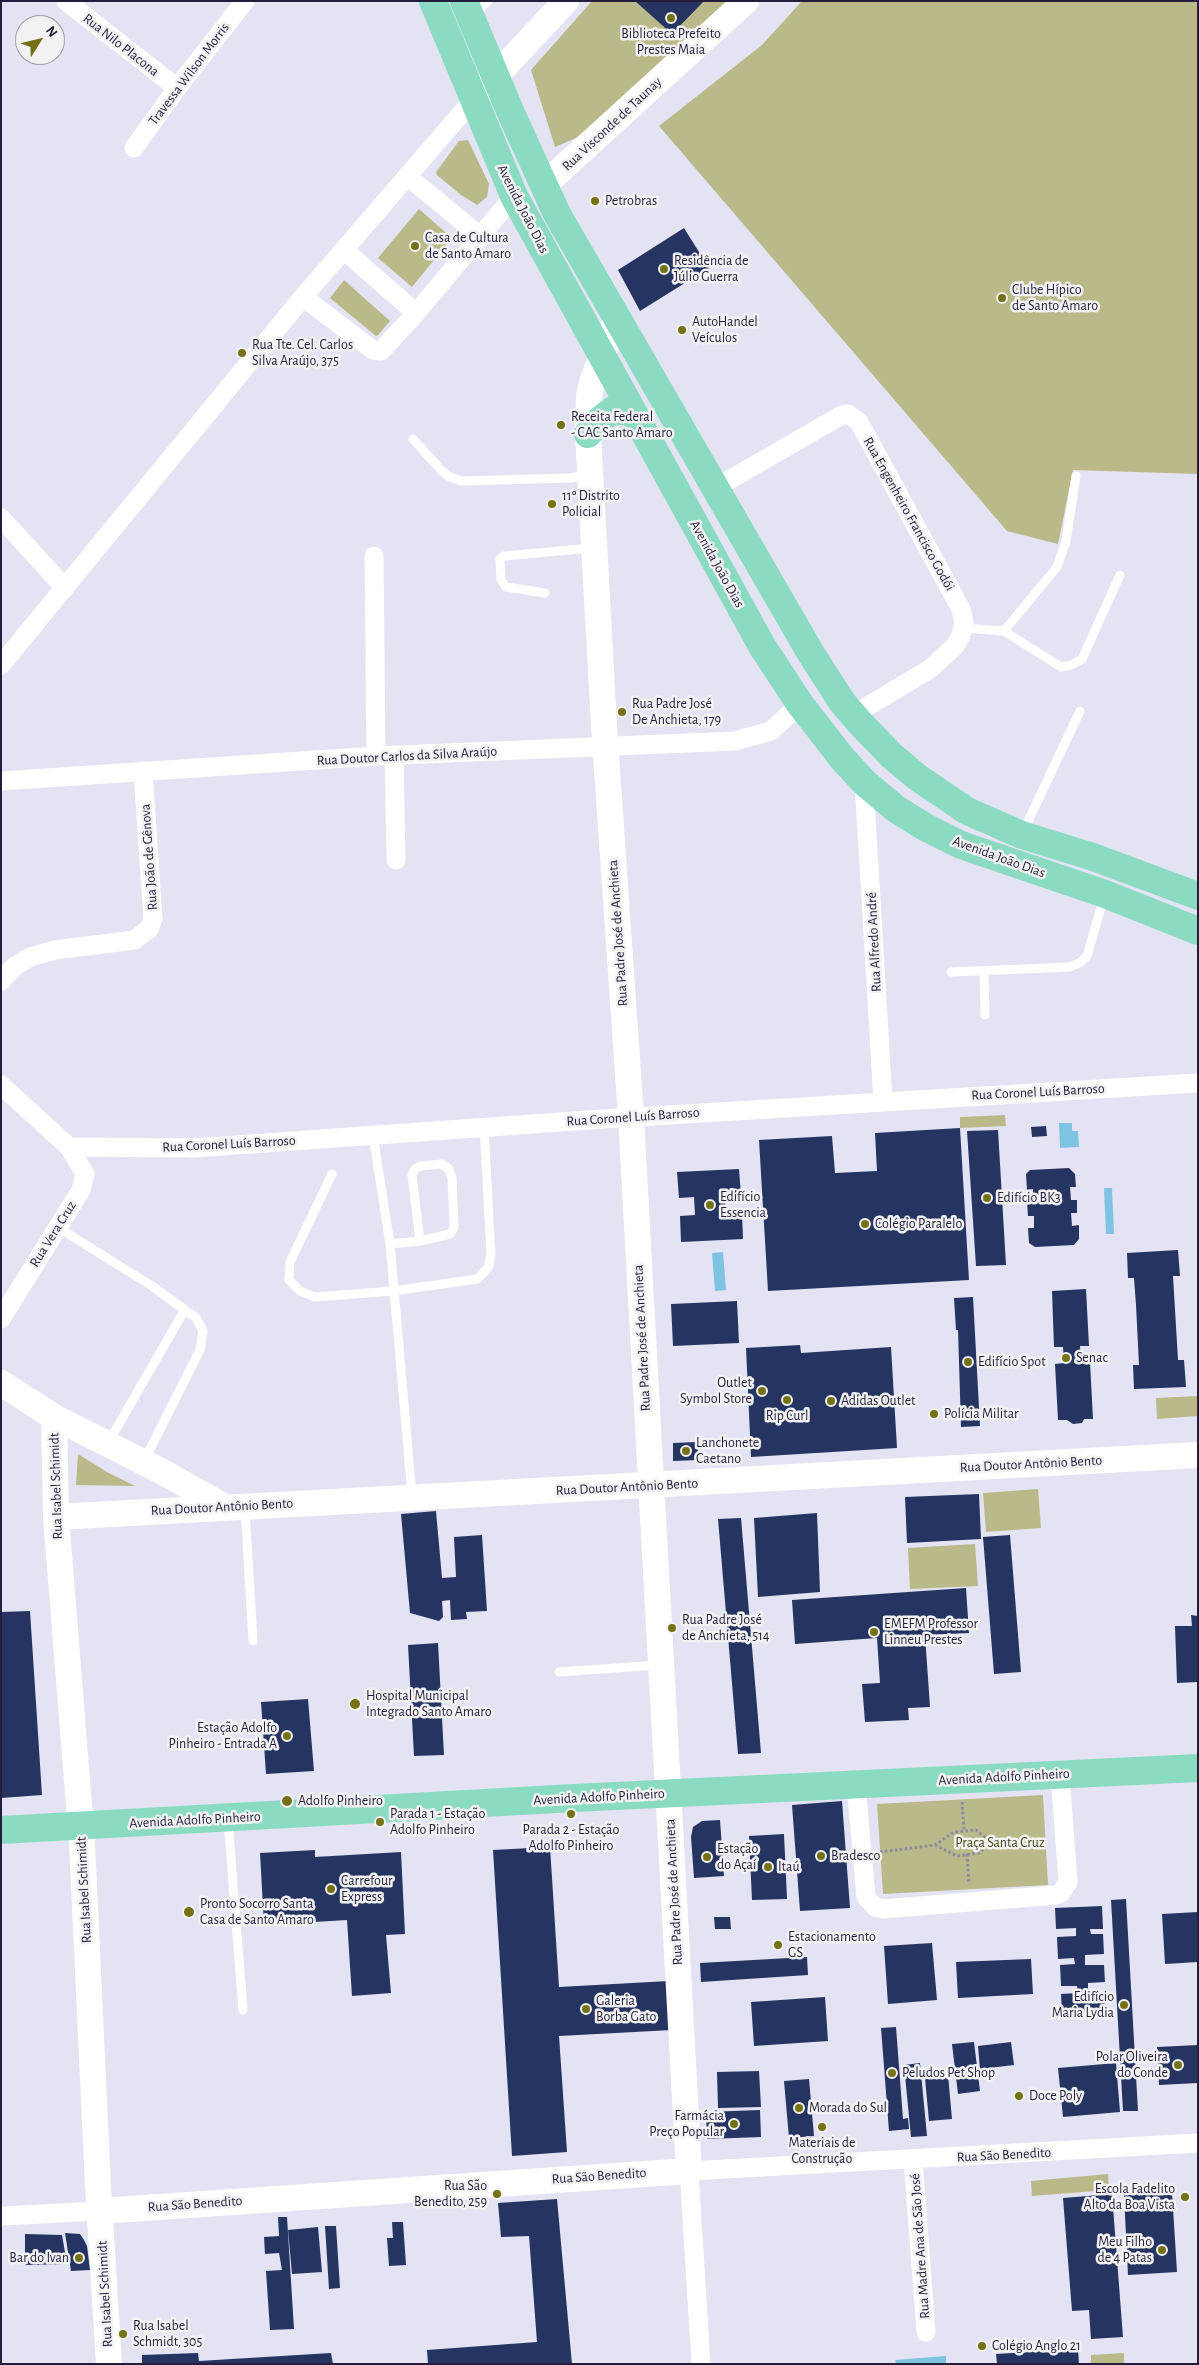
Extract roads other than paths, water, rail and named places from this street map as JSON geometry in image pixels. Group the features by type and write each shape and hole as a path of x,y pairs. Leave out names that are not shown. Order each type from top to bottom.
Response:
{"main road":[{"name":"Avenida João Dias","path":"433,1 472,100 514,196 762,646 800,704 842,758 864,782 896,809 925,828 961,845 1105,894 1198,931"},
{"name":"Avenida João Dias","path":"474,7 496,78 543,186 810,652 853,715 892,756 944,797 967,811 1022,835 1197,893"},
{"path":"588,434 600,420 613,410 632,412"},
{"name":"Avenida Adolfo Pinheiro","path":"1,1830 856,1784 1198,1768"}],"street":[{"name":"Rua Nilo Placona","path":"66,1 177,88"},
{"name":"Travessa Wilson Morris","path":"134,148 177,88 245,1"},
{"path":"1,665 303,297 472,100 496,78 566,1"},
{"name":"Rua Visconde de Taunay","path":"543,186 746,1"},
{"path":"407,176 480,236"},
{"path":"303,297 377,352 384,349 514,196"},
{"path":"344,250 416,312"},
{"name":"Rua Padre José de Anchieta","path":"617,317 589,396 588,434 606,747 631,1117 650,1486 701,2364"},
{"name":"Rua Engenheiro Francisco Godói","path":"715,488 842,415 848,414 859,422 961,609 963,628"},
{"path":"1,518 65,588"},
{"path":"374,556 385,756 396,860"},
{"path":"853,715 930,669 955,646 963,628"},
{"name":"Rua Doutor Carlos da Silva Araújo","path":"1,781 385,756 693,744 735,740 763,735 781,724 800,704"},
{"name":"Rua João de Gênova","path":"1,981 14,967 30,957 55,950 134,940 149,929 153,919 143,771"},
{"name":"Rua Alfredo André","path":"864,782 883,1101"},
{"name":"Rua Coronel Luís Barroso","path":"69,1147 194,1148 631,1117 1198,1083"},
{"name":"Rua Vera Cruz","path":"1,1085 69,1147 83,1168 85,1182 1,1319"},
{"path":"1,1383 54,1417 235,1506"},
{"name":"Rua Isabel Schimidt","path":"54,1417 56,1516 80,1826 109,2364"},
{"name":"Rua Doutor Antônio Bento","path":"56,1516 650,1486 1198,1455"},
{"path":"856,1784 866,1897 870,1903 883,1908 1056,1895 1066,1888 1068,1882 1060,1775"},
{"name":"Rua São Benedito","path":"1,2216 689,2171 1198,2143"},
{"name":"Rua Madre Ana de São José","path":"913,2160 926,2332"}],"lane":[{"path":"413,439 441,470 448,476 461,481 572,478 590,474"},
{"path":"1004,631 1057,566 1066,541 1076,476"},
{"path":"545,593 506,587 501,580 500,558 504,556 595,548"},
{"path":"963,628 1004,631 1061,667 1071,665 1082,659 1120,575"},
{"path":"1022,835 1080,712"},
{"path":"951,972 1070,967 1080,962 1087,956 1105,894"},
{"path":"984,971 985,1015"},
{"path":"332,1174 290,1262 289,1280 300,1291 315,1297 393,1291 477,1279 488,1268 491,1255 484,1127"},
{"path":"373,1135 390,1244 412,1498"},
{"path":"390,1244 420,1241 443,1237 450,1234 454,1228 452,1177 448,1168 442,1164 420,1166 415,1169 412,1175 420,1241"},
{"path":"57,1227 152,1286 196,1318 203,1331 200,1350 144,1462"},
{"path":"108,1443 184,1311"},
{"path":"235,1506 253,1640"},
{"path":"558,1672 661,1665"},
{"path":"228,1818 230,1872 243,2010"}],"water":[{"path":"1059,1123 1072,1123 1072,1131 1078,1131 1079,1147 1060,1148"},
{"path":"1104,1188 1112,1188 1114,1234 1106,1234"},
{"path":"723,1252 726,1290 715,1291 712,1253"},
{"path":"946,2356 946,2364 896,2364 895,2360"}],"place":[{"name":"Biblioteca Prefeito Prestes Maia","path":"671,18"},
{"name":"Petrobras","path":"595,201"},
{"name":"Casa de Cultura de Santo Amaro","path":"415,246"},
{"name":"Residência de Júlio Guerra","path":"664,269"},
{"name":"Clube Hípico de Santo Amaro","path":"1002,298"},
{"name":"AutoHandel Veículos","path":"682,330"},
{"name":"Rua Tte. Cel. Carlos Silva Araújo, 375","path":"242,353"},
{"name":"Receita Federal - CAC Santo Amaro","path":"561,425"},
{"name":"11º Distrito Policial","path":"552,504"},
{"name":"Rua Padre José De Anchieta, 179","path":"622,712"},
{"name":"Edifício BK3","path":"987,1198"},
{"name":"Edifício Essencia","path":"710,1205"},
{"name":"Colégio Paralelo","path":"865,1224"},
{"name":"Senac","path":"1066,1358"},
{"name":"Edifício Spot","path":"968,1362"},
{"name":"Outlet Symbol Store","path":"762,1391"},
{"name":"Rip Curl","path":"787,1400"},
{"name":"Adidas Outlet","path":"831,1401"},
{"name":"Polícia Militar","path":"934,1414"},
{"name":"Lanchonete Caetano","path":"686,1451"},
{"name":"Rua Padre José de Anchieta, 514","path":"672,1628"},
{"name":"EMEFM Professor Linneu Prestes","path":"874,1632"},
{"name":"Hospital Municipal Integrado Santo Amaro","path":"355,1704"},
{"name":"Estação Adolfo Pinheiro - Entrada A","path":"287,1736"},
{"name":"Adolfo Pinheiro","path":"287,1801"},
{"name":"Parada 2 - Estação Adolfo Pinheiro","path":"571,1814"},
{"name":"Parada 1 - Estação Adolfo Pinheiro","path":"380,1822"},
{"name":"Bradesco","path":"821,1856"},
{"name":"Estação do Açaí","path":"707,1857"},
{"name":"Itaú","path":"768,1867"},
{"name":"Carrefour Express","path":"331,1889"},
{"name":"Pronto Socorro Santa Casa de Santo Amaro","path":"189,1912"},
{"name":"Estacionamento GS","path":"778,1945"},
{"name":"Edifício Maria Lydia","path":"1124,2005"},
{"name":"Galeria Borba Gato","path":"586,2009"},
{"name":"Polar Oliveira do Conde","path":"1178,2065"},
{"name":"Peludos Pet Shop","path":"892,2073"},
{"name":"Doce Poly","path":"1019,2096"},
{"name":"Morada do Sul","path":"799,2108"},
{"name":"Farmácia Preço Popular","path":"734,2124"},
{"name":"Materiais de Construção","path":"822,2127"},
{"name":"Rua São Benedito, 259","path":"497,2194"},
{"name":"Escola Fadelito Alto da Boa Vista","path":"1185,2197"},
{"name":"Meu Filho de 4 Patas","path":"1162,2250"},
{"name":"Bar do Ivan","path":"79,2258"},
{"name":"Rua Isabel Schmidt, 305","path":"123,2334"},
{"name":"Colégio Anglo 21","path":"982,2346"}],"park label":[{"name":"Praça Santa Cruz","path":"1000,1843"}]}
